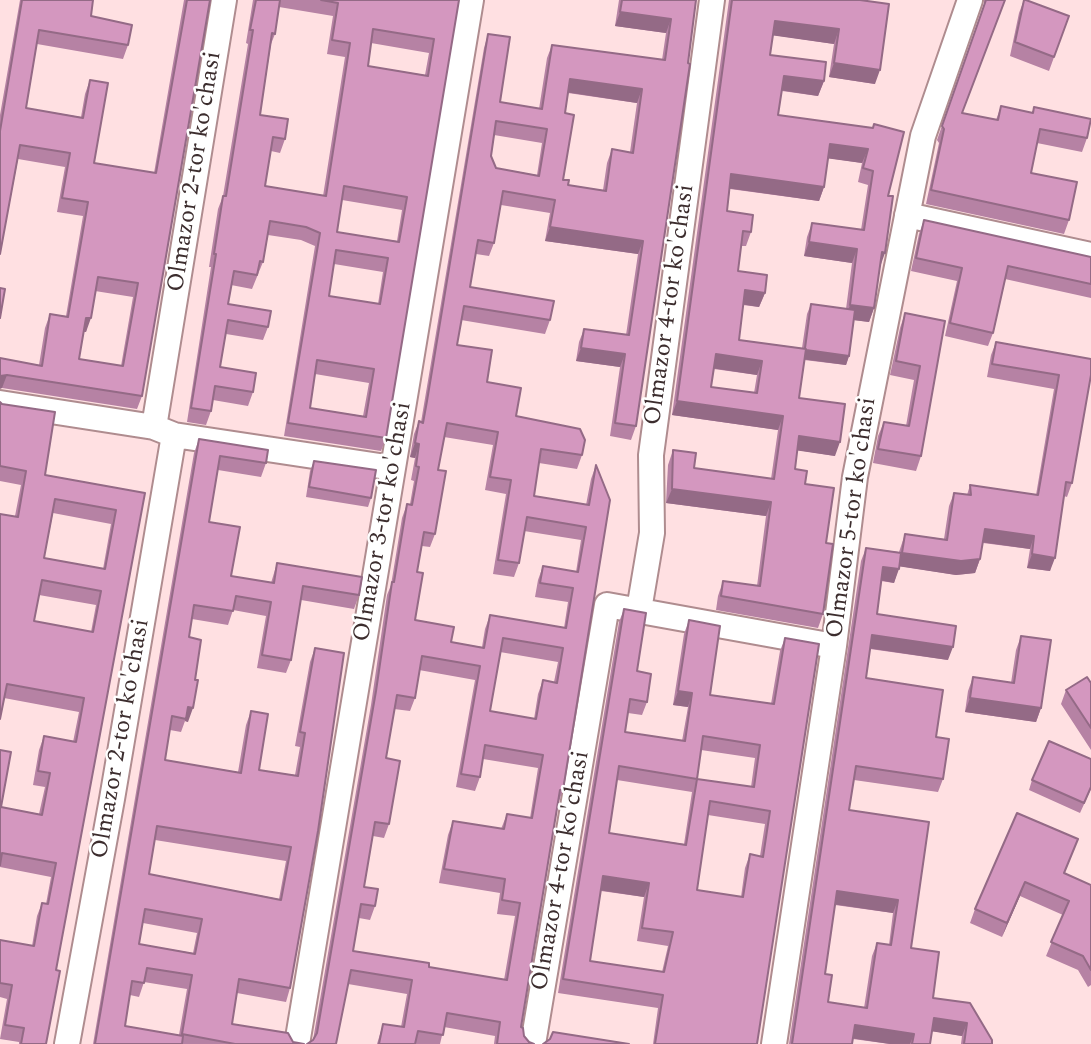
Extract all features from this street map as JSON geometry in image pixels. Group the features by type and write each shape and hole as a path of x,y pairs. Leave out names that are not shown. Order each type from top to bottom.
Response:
{"street":[{"name":"Olmazor 2-tor ko'chasi","path":"67,1044 115,785 224,0"},
{"name":"Olmazor 3-tor ko'chasi","path":"297,1044 471,0"},
{"name":"Olmazor 4-tor ko'chasi","path":"639,610 652,533 651,455 712,0"},
{"name":"Olmazor 5-tor ko'chasi","path":"774,1044 834,646 855,477 923,136 970,0"},
{"path":"907,215 1091,255"},
{"path":"0,403 393,468"},
{"name":"Olmazor 4-tor ko'chasi","path":"533,1044 607,605 834,646"}],"building":[{"path":"22,0 93,0 91,16 132,25 128,45 39,30 26,108 83,118 90,80 108,83 94,163 156,173 187,0 210,0 142,396 0,376 0,358 42,366 50,314 68,317 88,202 62,198 70,153 20,145 0,254 0,131","holes":["98,277 138,283 123,366 79,359 86,318 91,318"]},
{"path":"256,0 280,0 275,34 272,33 260,115 288,119 285,139 273,137 265,186 326,196 350,43 332,40 338,3 321,0 459,0 386,438 288,423 320,233 306,227 270,221 263,262 260,261 257,275 234,271 228,304 271,311 268,327 228,320 220,367 256,373 253,392 215,386 211,411 191,408 223,196 226,196 253,30 250,30","holes":["373,29 434,39 428,76 368,66","344,186 407,197 399,242 337,232","336,250 388,258 380,304 329,296","317,360 374,369 366,417 310,408"]},
{"path":"622,0 696,0 690,64 636,426 615,423 625,354 581,348 584,329 629,335 643,241 550,227 555,200 503,191 494,243 478,240 470,287 554,301 550,320 464,306 457,345 492,350 487,382 521,388 516,416 580,429 585,440 582,455 541,449 534,496 589,505 596,465 610,500 521,1027 524,1036 534,1044 497,1044 500,1022 447,1013 443,1035 418,1031 415,1044 379,1044 383,1024 404,1027 412,980 351,970 336,1044 307,1044 317,1033 392,582 407,504 412,505 419,467 416,466 419,444 415,443 419,421 423,423 427,401 488,34 510,37 500,102 542,109 552,45 665,60 671,19 620,12","holes":["570,79 642,89 633,153 612,149 606,191 568,185 569,180 563,180 574,115 565,113","496,121 547,129 539,176 496,168 491,156","447,423 498,432 490,477 511,480 498,560 519,563 527,517 586,527 578,572 543,566 540,583 573,588 566,628 490,615 484,648 451,642 454,627 415,620 423,573 417,572 424,532 435,534 446,471 438,470","503,638 563,648 557,683 543,680 536,719 490,711","422,656 480,666 461,774 480,777 485,745 543,755 532,818 507,814 504,829 453,821 444,869 505,879 502,900 520,903 507,980 429,967 429,963 353,951 361,904 375,906 378,889 364,887 375,822 389,824 400,761 386,758 397,695 415,698"]},
{"path":"732,0 860,0 889,4 880,70 834,63 839,29 775,21 770,55 826,62 824,81 784,76 778,115 873,128 874,124 904,132 888,196 893,196 874,308 850,305 857,249 809,242 812,223 864,230 873,171 863,168 868,149 830,144 824,187 731,174 727,211 753,215 751,232 743,231 738,271 767,275 765,293 745,290 739,340 806,349 799,398 845,404 840,442 799,436 795,469 807,471 805,484 834,488 826,543 833,544 823,614 721,596 723,581 760,586 771,502 672,489 673,450 696,453 694,468 774,479 783,416 677,401","holes":["716,354 762,361 757,393 711,387"]},
{"path":"986,0 1005,0 962,113 998,120 1001,106 1033,113 1034,107 1091,119 1087,138 1040,129 1031,173 1077,182 1069,220 931,190 944,129 942,126"},
{"path":"1024,0 1069,16 1054,57 1015,42"},
{"path":"924,220 1091,257 1091,284 1008,266 993,333 950,323 962,268 916,258"},
{"path":"0,288 5,289 0,318"},
{"path":"811,304 855,310 849,356 806,350"},
{"path":"905,313 945,321 921,456 878,449 884,422 909,426 920,366 896,361"},
{"path":"996,342 1091,359 1091,375 1072,483 1066,482 1055,558 1032,554 1034,536 985,529 980,559 961,561 902,553 905,534 947,540 954,493 971,495 970,485 1038,495 1059,375 992,364"},
{"path":"0,402 55,412 45,475 145,493 56,970 60,971 46,1044 21,1044 24,1028 5,1025 12,985 0,983 0,940 34,946 42,903 48,904 56,863 2,853 0,865 0,750 11,752 1,807 42,815 50,773 38,771 44,736 76,742 84,698 7,684 0,719 0,514 18,517 26,471 0,466","holes":["55,499 116,510 105,569 44,558","42,580 101,591 93,632 34,621"]},
{"path":"199,439 268,450 266,463 220,456 209,522 240,527 231,576 274,583 277,563 362,577 359,595 303,586 291,660 262,655 271,602 236,596 233,611 194,605 189,637 201,640 193,708 188,707 186,719 172,716 165,760 241,773 251,711 268,714 259,770 298,776 305,733 300,732 315,648 344,653 318,831 290,988 239,979 232,1024 288,1033 293,1042 304,1044 235,1044 182,1034 192,975 147,968 144,983 132,981 125,1026 183,1036 182,1044 95,1044","holes":["157,826 291,847 281,900 149,874","145,909 202,919 195,954 139,944"]},
{"path":"314,461 376,470 371,498 309,487"},
{"path":"866,548 901,553 899,569 883,567 877,614 956,626 953,647 872,635 866,678 943,690 936,737 949,739 943,779 856,766 849,810 929,822 911,948 939,952 933,998 970,1003 992,1044 964,1044 967,1023 934,1018 930,1044 912,1044 914,1034 855,1025 852,1044 792,1044","holes":["837,891 898,900 891,945 877,943 867,1008 828,1002 832,975 825,974"]},
{"path":"624,609 646,613 637,671 651,674 647,702 630,699 625,732 685,741 692,693 678,691 689,620 720,626 710,695 774,704 785,638 819,644 757,1044 655,1044 663,995 563,979","holes":["703,736 760,745 754,787 697,779","619,766 697,779 686,845 609,833","710,801 770,811 763,857 750,854 743,897 697,890","603,876 649,883 642,928 673,932 664,972 590,961"]},
{"path":"1021,636 1051,640 1041,708 970,698 973,677 1014,683"},
{"path":"1087,677 1091,683 1091,728 1066,690"},
{"path":"1049,741 1091,759 1091,787 1084,803 1032,780"},
{"path":"1017,813 1078,839 1064,873 1091,885 1091,970 1083,956 1051,942 1069,901 1025,882 1007,923 975,909"},
{"path":"553,1032 629,1044 543,1044 550,1039"}]}
